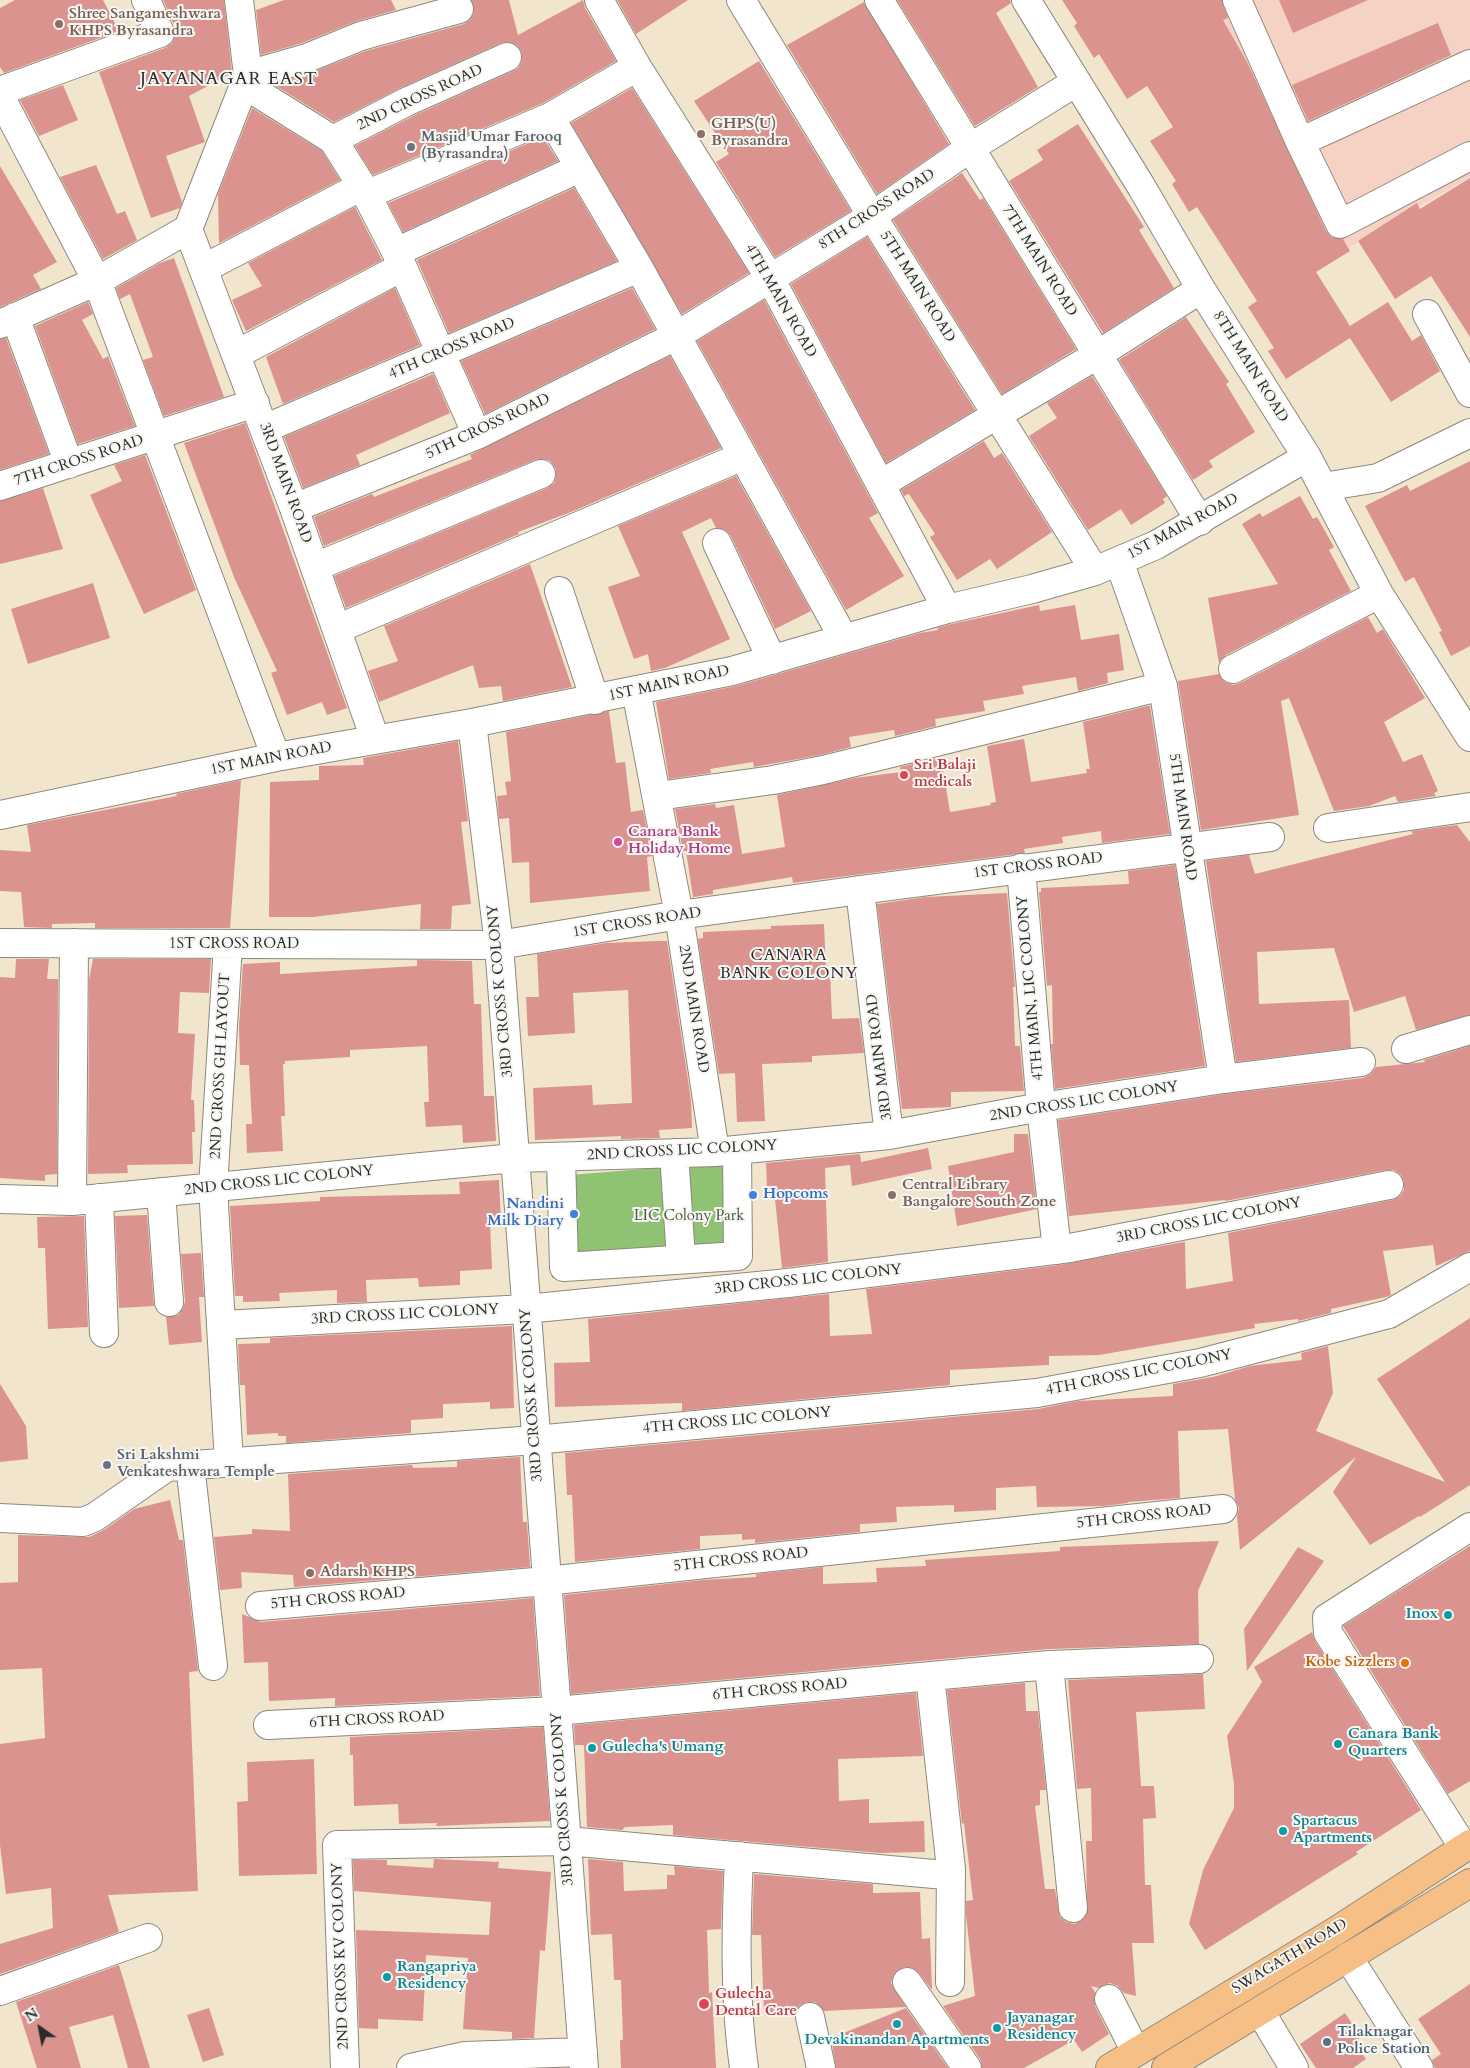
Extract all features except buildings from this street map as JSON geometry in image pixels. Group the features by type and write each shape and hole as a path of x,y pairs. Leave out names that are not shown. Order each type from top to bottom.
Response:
{"main road":[{"name":"SWAGATH ROAD","path":"1110,2068 1336,1930 1467,1846"},
{"name":"SWAGATH ROAD","path":"1166,2068 1470,1883"}],"street":[{"path":"0,91 160,33 146,0"},
{"name":"4TH MAIN ROAD","path":"599,0 637,67 770,278 948,609"},
{"name":"5TH MAIN ROAD","path":"741,0 872,216 997,415 1107,566 1163,686 1186,848 1223,1079"},
{"name":"7TH MAIN ROAD","path":"879,0 1200,521"},
{"name":"8TH MAIN ROAD","path":"1026,0 1201,289 1307,457 1379,594 1470,737"},
{"path":"1237,0 1300,142 1340,224 1470,156"},
{"path":"69,464 7,320 97,281 188,229 247,80 247,4"},
{"path":"247,80 361,36 459,9"},
{"name":"2ND CROSS ROAD","path":"333,140 406,102 507,57"},
{"path":"1300,142 1470,64"},
{"path":"203,268 364,190 550,117 637,67"},
{"path":"247,80 333,140 364,190 399,260 477,435"},
{"name":"8TH CROSS ROAD","path":"676,336 872,216 970,148 1076,82"},
{"path":"0,96 97,281 157,436 276,757"},
{"path":"550,117 639,268 844,639"},
{"path":"237,354 399,260 580,168"},
{"name":"3RD MAIN ROAD","path":"188,229 294,508 375,739"},
{"name":"4TH CROSS ROAD","path":"264,429 639,268"},
{"path":"881,484 1097,355 1201,289"},
{"path":"1427,314 1470,392"},
{"name":"5TH CROSS ROAD","path":"294,508 477,435 676,336"},
{"name":"7TH CROSS ROAD","path":"0,486 255,403"},
{"path":"1324,487 1378,478 1470,433"},
{"path":"337,629 743,456"},
{"name":"1ST MAIN ROAD","path":"0,815 276,757 595,700 732,671 948,609 1032,589 1107,566 1156,545 1307,457"},
{"path":"315,567 541,474"},
{"path":"716,543 772,660"},
{"path":"559,591 595,700"},
{"path":"1233,669 1379,594"},
{"path":"658,796 773,780 823,770 1163,686"},
{"name":"2ND MAIN ROAD","path":"636,690 726,1151 738,1256 681,1259"},
{"name":"3RD CROSS K COLONY","path":"472,723 499,945 583,2060"},
{"path":"1328,828 1470,807"},
{"name":"1ST CROSS ROAD","path":"0,943 499,945 679,915 1021,868 1270,837"},
{"name":"4TH MAIN, LIC COLONY","path":"1021,868 1041,1107 1057,1250"},
{"name":"3RD MAIN ROAD","path":"860,890 890,1135"},
{"path":"72,1201 74,943"},
{"name":"2ND CROSS GH LAYOUT","path":"228,945 214,1187 229,1463"},
{"path":"1406,1049 1470,1030"},
{"name":"2ND CROSS LIC COLONY","path":"0,1199 72,1201 514,1158 726,1151 890,1135 1041,1107 1223,1079 1361,1062"},
{"path":"561,1157 564,1267 681,1259 674,1153"},
{"name":"3RD CROSS LIC COLONY","path":"222,1325 526,1309 788,1283 1057,1250 1389,1185"},
{"path":"161,1192 169,1302"},
{"path":"99,1198 104,1333"},
{"path":"654,1261 657,1296"},
{"name":"4TH CROSS LIC COLONY","path":"0,1518 83,1522 95,1517 162,1469 190,1465 536,1440 1046,1392 1200,1363 1389,1314 1470,1267"},
{"path":"190,1465 213,1666"},
{"name":"5TH CROSS ROAD","path":"260,1606 546,1581 1223,1509"},
{"path":"1467,1846 1328,1633 1327,1618 1470,1527"},
{"name":"6TH CROSS ROAD","path":"268,1725 556,1711 1050,1666 1198,1659"},
{"path":"1050,1666 1073,1908"},
{"path":"930,1676 951,1869 950,1982"},
{"path":"567,1841 945,1875 951,1869"},
{"name":"2ND CROSS KV COLONY","path":"345,2068 337,1845 567,1841"},
{"path":"739,1856 736,1916 739,2033 744,2068"},
{"path":"0,1991 148,1938"},
{"path":"1348,1957 1419,2068"},
{"path":"907,1982 967,2068"},
{"path":"1109,1999 1136,2052"},
{"path":"1260,2011 1294,2068"},
{"path":"810,2017 821,2068"},
{"path":"411,2068 465,2056 583,2060"}],"shaded area":[{"path":"1159,0 1470,0 1470,177 1312,269"}],"green space":[{"name":"LIC Colony Park","path":"739,1161 748,1265 552,1278 546,1177"}],"place":[{"name":"Shree Sangameshwara KHPS Byrasandra","path":"59,24"},
{"name":"GHPS(U) Byrasandra","path":"701,134"},
{"name":"Masjid Umar Farooq (Byrasandra)","path":"411,147"},
{"name":"Sri Balaji medicals","path":"904,775"},
{"name":"Canara Bank Holiday Home","path":"618,842"},
{"name":"Hopcoms","path":"753,1195"},
{"name":"Central Library Bangalore South Zone","path":"892,1195"},
{"name":"Nandini Milk Diary","path":"574,1214"},
{"name":"Sri Lakshmi Venkateshwara Temple","path":"107,1465"},
{"name":"Adarsh KHPS","path":"310,1573"},
{"name":"Inox","path":"1448,1615"},
{"name":"Kobe Sizzlers","path":"1405,1663"},
{"name":"Canara Bank Quarters","path":"1338,1744"},
{"name":"Gulecha's Umang","path":"592,1748"},
{"name":"Spartacus Apartments","path":"1283,1831"},
{"name":"Rangapriya Residency","path":"387,1977"},
{"name":"Gulecha Dental Care","path":"704,2004"},
{"name":"Devakinandan Apartments","path":"897,2024"},
{"name":"Jayanagar Residency","path":"997,2028"},
{"name":"Tilaknagar Police Station","path":"1327,2042"}],"district":[{"name":"JAYANAGAR EAST","path":"229,80"},
{"name":"CANARA BANK COLONY","path":"789,965"}]}
